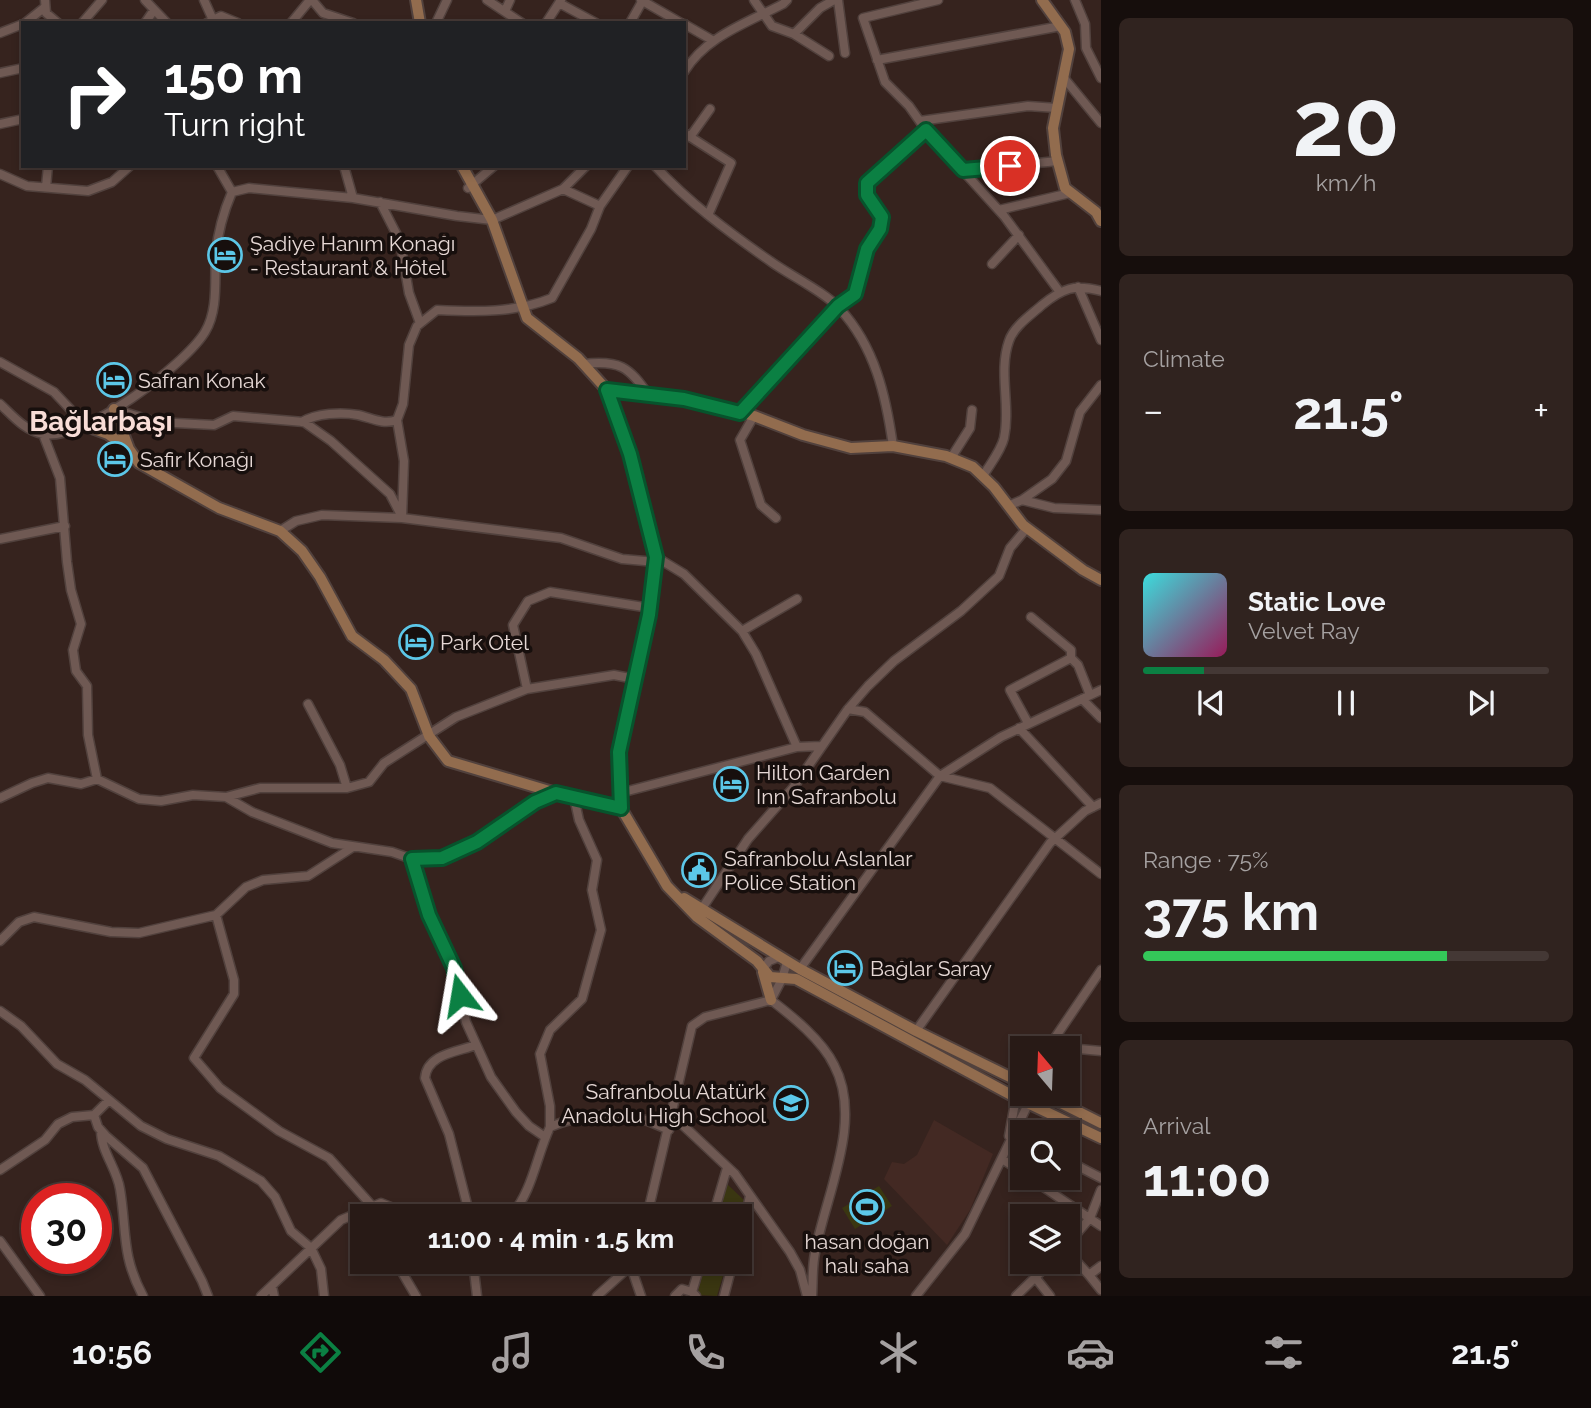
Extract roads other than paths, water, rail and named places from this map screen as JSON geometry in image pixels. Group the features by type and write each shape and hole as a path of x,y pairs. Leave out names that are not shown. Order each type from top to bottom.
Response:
{"street":[{"path":"84,21 102,0"},
{"path":"145,0 165,21"},
{"path":"204,0 210,21 221,16 233,21"},
{"path":"293,21 311,0 323,13 347,21"},
{"path":"416,0 420,21"},
{"path":"437,21 447,0"},
{"path":"487,0 519,21"},
{"path":"505,11 510,0"},
{"path":"631,21 642,0 667,19"},
{"path":"754,0 772,26 794,34 829,56"},
{"path":"686,69 694,56 712,40 763,15 786,0"},
{"path":"794,34 817,4 836,0 845,53"},
{"path":"938,0 863,18 884,82 909,106 926,130 999,210 1059,291"},
{"path":"1042,0 1065,32 1069,49 1053,128 1065,188 1096,212 1101,221"},
{"path":"1075,0 1085,24 1086,48 1101,78"},
{"path":"546,21 560,2 593,21"},
{"path":"45,3 46,13 56,21"},
{"path":"26,21 45,3"},
{"path":"146,21 154,10"},
{"path":"0,33 21,24"},
{"path":"686,26 712,40"},
{"path":"877,60 1061,26"},
{"path":"1069,49 1086,48"},
{"path":"0,73 21,68"},
{"path":"1064,78 1101,123"},
{"path":"920,121 1028,106 1057,108"},
{"path":"709,214 732,163 687,135 710,109"},
{"path":"0,124 21,119"},
{"path":"740,413 838,306 855,294 867,249 880,229 882,217 867,195 867,183 926,130"},
{"path":"963,170 1058,161"},
{"path":"46,187 48,168"},
{"path":"0,174 27,186 88,191 112,182 128,168"},
{"path":"218,168 232,192"},
{"path":"345,168 353,198"},
{"path":"463,168 470,186 492,220 527,318 583,363 607,390 630,454 656,560 650,608 619,752 621,808 667,886 757,961 771,1000 801,1023 834,1064 844,1092 844,1138 814,1255 812,1296"},
{"path":"470,186 492,168"},
{"path":"232,192 249,188 353,198 492,220 563,189 584,168"},
{"path":"402,518 404,461 397,420 404,404 409,345 416,326 437,310 479,312 523,307 552,298 591,229 600,206 627,168"},
{"path":"657,168 674,186 769,261 838,306 852,323 871,357 887,400 893,446"},
{"path":"563,189 600,206"},
{"path":"0,404 24,426 43,434 55,434 86,426 172,368 205,331 215,298 220,218 232,192"},
{"path":"999,210 1070,193"},
{"path":"380,202 400,241 408,293 420,323"},
{"path":"992,264 1019,235"},
{"path":"1077,286 1101,340"},
{"path":"983,476 1003,440 1006,421 1004,369 1009,339 1023,321 1059,291 1077,286 1101,291"},
{"path":"583,363 608,361 623,366 640,382 649,396"},
{"path":"0,362 54,392 86,426 107,433 129,449"},
{"path":"1008,506 1022,500 1052,479 1066,461 1080,412 1101,385"},
{"path":"607,390 684,399 754,416 803,435 851,448 893,446 951,458 973,467 1027,528 1083,570 1101,580"},
{"path":"114,409 156,422 214,425 233,416 302,422 316,416 340,414 357,415 384,423 397,420"},
{"path":"114,409 129,449 139,463 219,508 279,531 302,551 320,577 352,636 384,660 411,689 429,736 448,761 556,793 621,808"},
{"path":"951,458 970,428 972,410"},
{"path":"754,416 740,440 742,452 761,505 776,518"},
{"path":"302,422 331,441 390,494 402,518"},
{"path":"43,434 60,478 70,580 81,624 73,650 76,671 87,686 88,735 97,779"},
{"path":"1022,500 1054,508 1101,510"},
{"path":"279,531 296,521 322,515 402,518 561,538 622,559 656,560 684,574 742,631 756,654 797,747"},
{"path":"0,539 65,527"},
{"path":"699,913 748,839 793,788 848,709 894,661 961,611 999,576 1010,548 1027,528"},
{"path":"527,689 513,625 528,601 550,593 650,608"},
{"path":"742,631 797,599"},
{"path":"1031,617 1071,650 1071,658 1078,665 1086,697 1101,718"},
{"path":"1028,723 1010,690 1071,658"},
{"path":"0,798 48,778 81,784 97,779 139,799 161,801 193,795 226,797 260,788 347,788 369,782 384,763 456,717 527,689 614,676 635,679"},
{"path":"800,969 940,776 1001,737 1101,690"},
{"path":"308,704 340,765 347,788"},
{"path":"848,709 865,712 940,776 990,788 1101,874"},
{"path":"916,1031 1056,838 1085,811 1097,805 1019,728"},
{"path":"620,793 797,747 821,746"},
{"path":"226,797 252,812 332,843 392,852 412,859 442,858 477,842 535,802 556,793"},
{"path":"520,1204 535,1172 550,1126 550,1106 540,1054 550,1030 582,999 601,930 592,890 597,860 579,820 574,797"},
{"path":"0,941 19,922 34,917 111,932 139,933 216,915 246,887 263,880 308,876 353,847"},
{"path":"412,859 429,915 454,968 466,1023 491,1077 516,1112 529,1126 545,1137"},
{"path":"699,913 916,1031 1010,1076"},
{"path":"216,915 234,980 233,994 194,1058 220,1088 279,1131 329,1158 363,1204"},
{"path":"762,970 769,961 783,959"},
{"path":"650,1204 692,1026 705,1017 771,1000 782,979 783,959"},
{"path":"762,970 769,977 796,979 1010,1094"},
{"path":"1056,1036 1101,970"},
{"path":"0,1011 21,1026 57,1064 85,1080 141,1126 167,1139 219,1156 261,1181 275,1197 290,1231 311,1248 321,1269 324,1296"},
{"path":"467,1204 449,1134 425,1078 426,1068 431,1060 476,1045"},
{"path":"1080,1050 1101,1051"},
{"path":"0,1170 45,1140 58,1124 72,1117 94,1115 109,1100"},
{"path":"1007,1147 1014,1106"},
{"path":"916,1296 965,1234 1026,1106"},
{"path":"1044,1106 1101,1138"},
{"path":"1067,1106 1101,1123"},
{"path":"550,1126 564,1121 614,1114 638,1118 669,1130"},
{"path":"94,1115 120,1187 128,1264 143,1296"},
{"path":"672,1115 735,1174 790,1252 800,1270 807,1296"},
{"path":"101,1130 143,1168 208,1296"},
{"path":"1002,1159 1010,1164"},
{"path":"1080,1167 1101,1178"},
{"path":"716,1204 727,1168"},
{"path":"1048,1190 1101,1226"},
{"path":"1080,1230 1090,1218 1101,1190"},
{"path":"748,1204 750,1196"},
{"path":"261,1296 341,1220 350,1217"},
{"path":"0,1241 40,1296"},
{"path":"1080,1265 1101,1290"},
{"path":"1089,1275 1101,1266"},
{"path":"403,1274 416,1296"},
{"path":"474,1274 477,1296"},
{"path":"597,1296 622,1274"},
{"path":"634,1274 641,1296"},
{"path":"675,1296 682,1289 694,1294 698,1274"},
{"path":"724,1296 730,1274"},
{"path":"1016,1296 1039,1274"},
{"path":"1035,1278 1050,1296"},
{"path":"272,1286 274,1296"}],"place":[{"name":"Şadiye Hanım Konağı - Restaurant & Hôtel","path":"225,255"},
{"name":"Safran Konak","path":"114,380"},
{"name":"Safir Konağı","path":"115,459"},
{"name":"Park Otel","path":"416,642"},
{"name":"Hilton Garden Inn Safranbolu","path":"731,784"},
{"name":"Safranbolu Aslanlar Police Station","path":"699,870"},
{"name":"Bağlar Saray","path":"845,968"},
{"name":"Safranbolu Atatürk Anadolu High School","path":"791,1103"},
{"name":"hasan doğan halı saha","path":"867,1207"}],"district":[{"name":"Bağlarbaşı","path":"101,421"}]}
